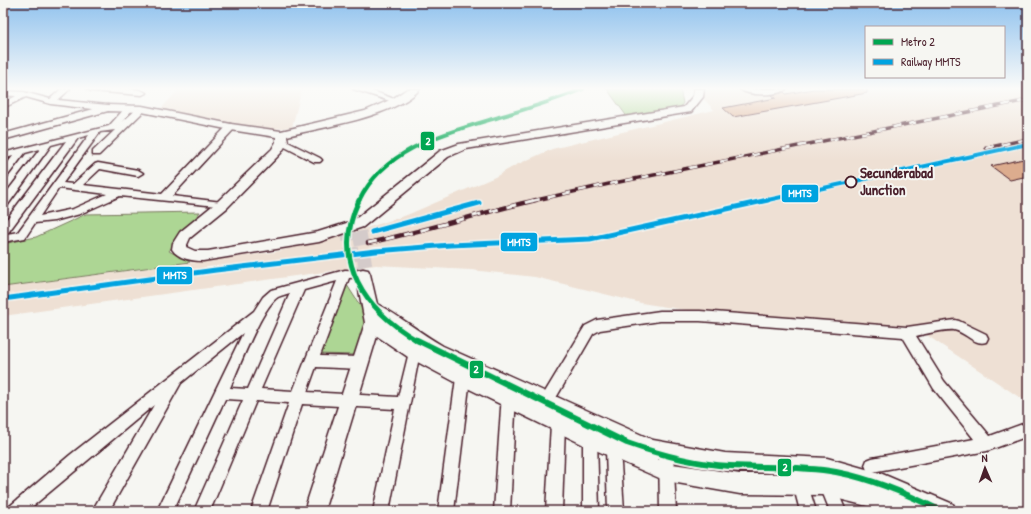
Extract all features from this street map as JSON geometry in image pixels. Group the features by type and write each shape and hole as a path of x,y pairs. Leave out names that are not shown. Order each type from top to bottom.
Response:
{"street":[{"path":"3,138 91,113"},
{"path":"112,128 125,113"},
{"path":"96,152 138,113"},
{"path":"161,113 282,138 317,160"},
{"path":"282,138 367,113"},
{"path":"282,138 277,151 222,205 185,235 180,243 179,249 185,254 200,257 319,237 358,224 444,154 463,146 668,113"},
{"path":"3,156 22,152 97,130 124,126"},
{"path":"166,197 201,157 231,128"},
{"path":"3,238 21,235 97,130"},
{"path":"3,231 75,136"},
{"path":"3,204 47,145"},
{"path":"3,176 22,152"},
{"path":"75,187 98,166 138,173"},
{"path":"56,185 118,193 166,197 222,205"},
{"path":"32,220 53,219 99,204 118,193"},
{"path":"259,511 298,398 345,274"},
{"path":"165,511 258,314 267,300 275,293 345,274 363,274 372,316 361,363 314,511"},
{"path":"202,511 300,287"},
{"path":"15,511 178,376 258,314"},
{"path":"372,316 387,317 416,346 463,378 509,392"},
{"path":"543,409 589,330 597,325 660,316 700,316 907,332 955,325 982,338"},
{"path":"907,332 939,385 987,444"},
{"path":"416,346 437,351 509,392 543,409 652,449 725,462 827,467 885,493 946,511"},
{"path":"381,511 416,346"},
{"path":"313,361 361,363"},
{"path":"100,511 178,376"},
{"path":"446,511 463,378"},
{"path":"502,511 509,392"},
{"path":"220,393 403,403"},
{"path":"543,409 558,424 666,472 740,484 801,484 885,493 911,511"},
{"path":"554,511 558,424"},
{"path":"872,465 987,444 1028,429"},
{"path":"590,439 591,511"},
{"path":"613,449 616,511"},
{"path":"666,452 668,511"},
{"path":"817,467 838,511"},
{"path":"801,484 808,511"}],"shaded area":[{"path":"169,113 296,113 292,127 265,130 247,129"},
{"path":"702,113 1028,113 1028,403 913,326 699,312 641,303 535,277 471,270 376,265 3,316 3,287 275,252 345,235 407,215 495,177 516,165 552,149"}],"green space":[{"path":"624,113 656,113 628,118"},
{"path":"200,212 169,251 190,262 3,287 3,244 36,237 86,214"},
{"path":"345,282 370,321 359,355 317,354"}],"building":[{"path":"729,113 755,113 733,117"},
{"path":"1028,158 1028,176 1010,180 991,166"}],"tunnel":[{"path":"347,227 355,272 363,274 366,270 358,224"}],"railway":[{"path":"533,201 609,184 963,113"},
{"path":"986,148 1028,139"},
{"path":"368,243 533,201"}],"metro line":[{"name":"2","path":"514,113 446,133 422,143 400,156 380,171 364,190 353,213 348,241 349,257 353,272 360,286 379,311 391,322 417,340 627,443 665,455 717,465 810,469 850,475 890,488 941,511"}],"rail line":[{"name":"MMTS","path":"3,299 216,270 376,251 450,245 590,239 1028,144"},
{"name":"MMTS","path":"372,232 479,203"}],"place":[{"name":"Secunderabad Junction","path":"851,182"}]}
